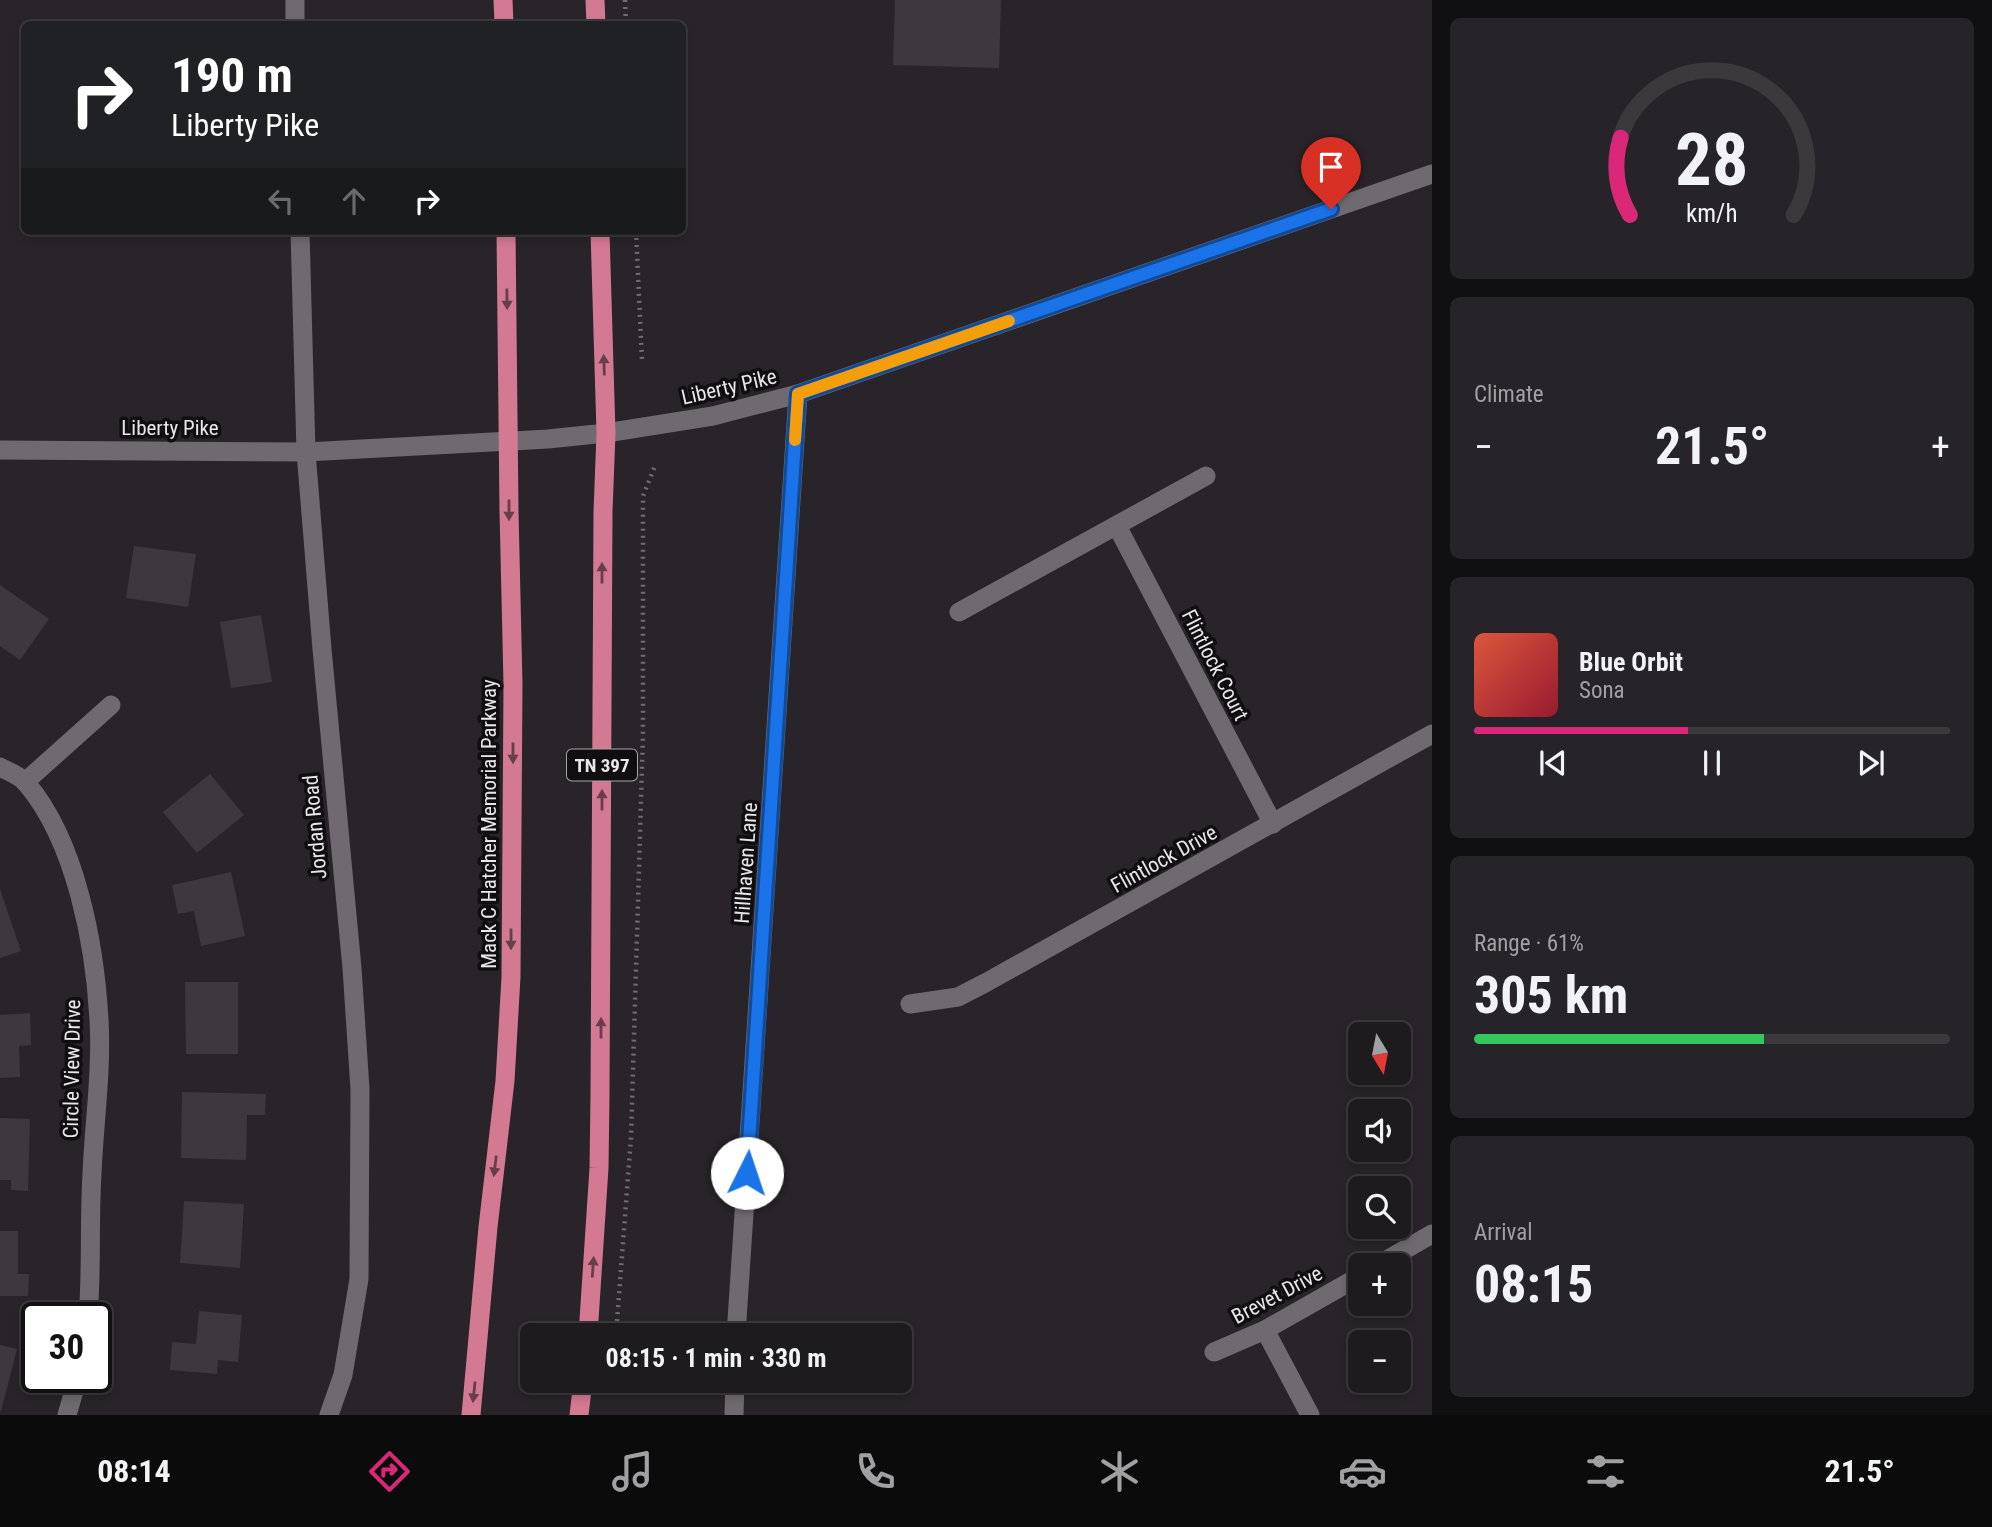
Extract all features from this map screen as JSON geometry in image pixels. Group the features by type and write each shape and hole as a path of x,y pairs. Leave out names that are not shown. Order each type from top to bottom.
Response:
{"highway":[{"path":"503,0 503,21"},
{"path":"596,0 596,21"},
{"name":"Mack C Hatcher Memorial Parkway","path":"471,1415 488,1227 505,1081 511,977 513,684 506,235"},
{"name":"TN 397","path":"589,1323 599,1168 603,512 606,433 600,235"},
{"path":"579,1415 582,1393"}],"street":[{"path":"295,0 295,21"},
{"name":"Liberty Pike","path":"0,450 306,452 509,442 606,433 713,416 798,394 1432,174"},
{"name":"Jordan Road","path":"300,235 306,452 321,649 352,968 360,1089 359,1279 343,1375 329,1415"},
{"name":"Hillhaven Lane","path":"737,1323 798,394"},
{"path":"959,612 1206,476"},
{"name":"Flintlock Court","path":"1117,526 1273,824"},
{"path":"25,782 111,705"},
{"name":"Flintlock Drive","path":"910,1004 958,997 1432,734"},
{"name":"Circle View Drive","path":"0,767 25,782 51,819 79,888 99,1019 98,1087 91,1175 92,1268 89,1302"},
{"path":"1399,1253 1432,1234"},
{"name":"Brevet Drive","path":"1214,1352 1265,1331 1348,1283"},
{"path":"1265,1331 1310,1415"},
{"path":"67,1415 73,1393"},
{"path":"734,1415 735,1393"}],"path":[{"path":"625,0 626,21"},
{"path":"636,235 642,361"},
{"path":"617,1323 632,1123 643,734 643,496 655,466"}],"building":[{"path":"895,0 1001,0 999,68 893,65"},
{"path":"134,546 196,554 188,607 126,598"},
{"path":"0,585 49,619 20,660 0,646"},
{"path":"261,615 272,682 231,688 220,622"},
{"path":"210,774 244,815 197,853 163,812"},
{"path":"231,872 245,936 201,946 194,911 178,914 172,885"},
{"path":"0,889 21,951 0,958"},
{"path":"185,982 238,982 238,1054 186,1054"},
{"path":"30,1013 31,1045 19,1046 20,1077 0,1078 0,1015"},
{"path":"182,1092 266,1094 265,1115 247,1115 246,1160 181,1158"},
{"path":"0,1118 30,1119 28,1191 11,1190 11,1180 0,1180"},
{"path":"184,1201 244,1204 240,1268 180,1263"},
{"path":"0,1231 18,1231 18,1274 29,1274 28,1296 0,1296"},
{"path":"199,1311 242,1315 238,1362 218,1360 217,1374 170,1370 172,1342 196,1344"},
{"path":"0,1345 17,1349 1,1411 0,1411"}],"slow traffic":[{"path":"795,440 798,394 1009,321"}],"route":[{"path":"747,1173 798,394 1331,209"}]}
